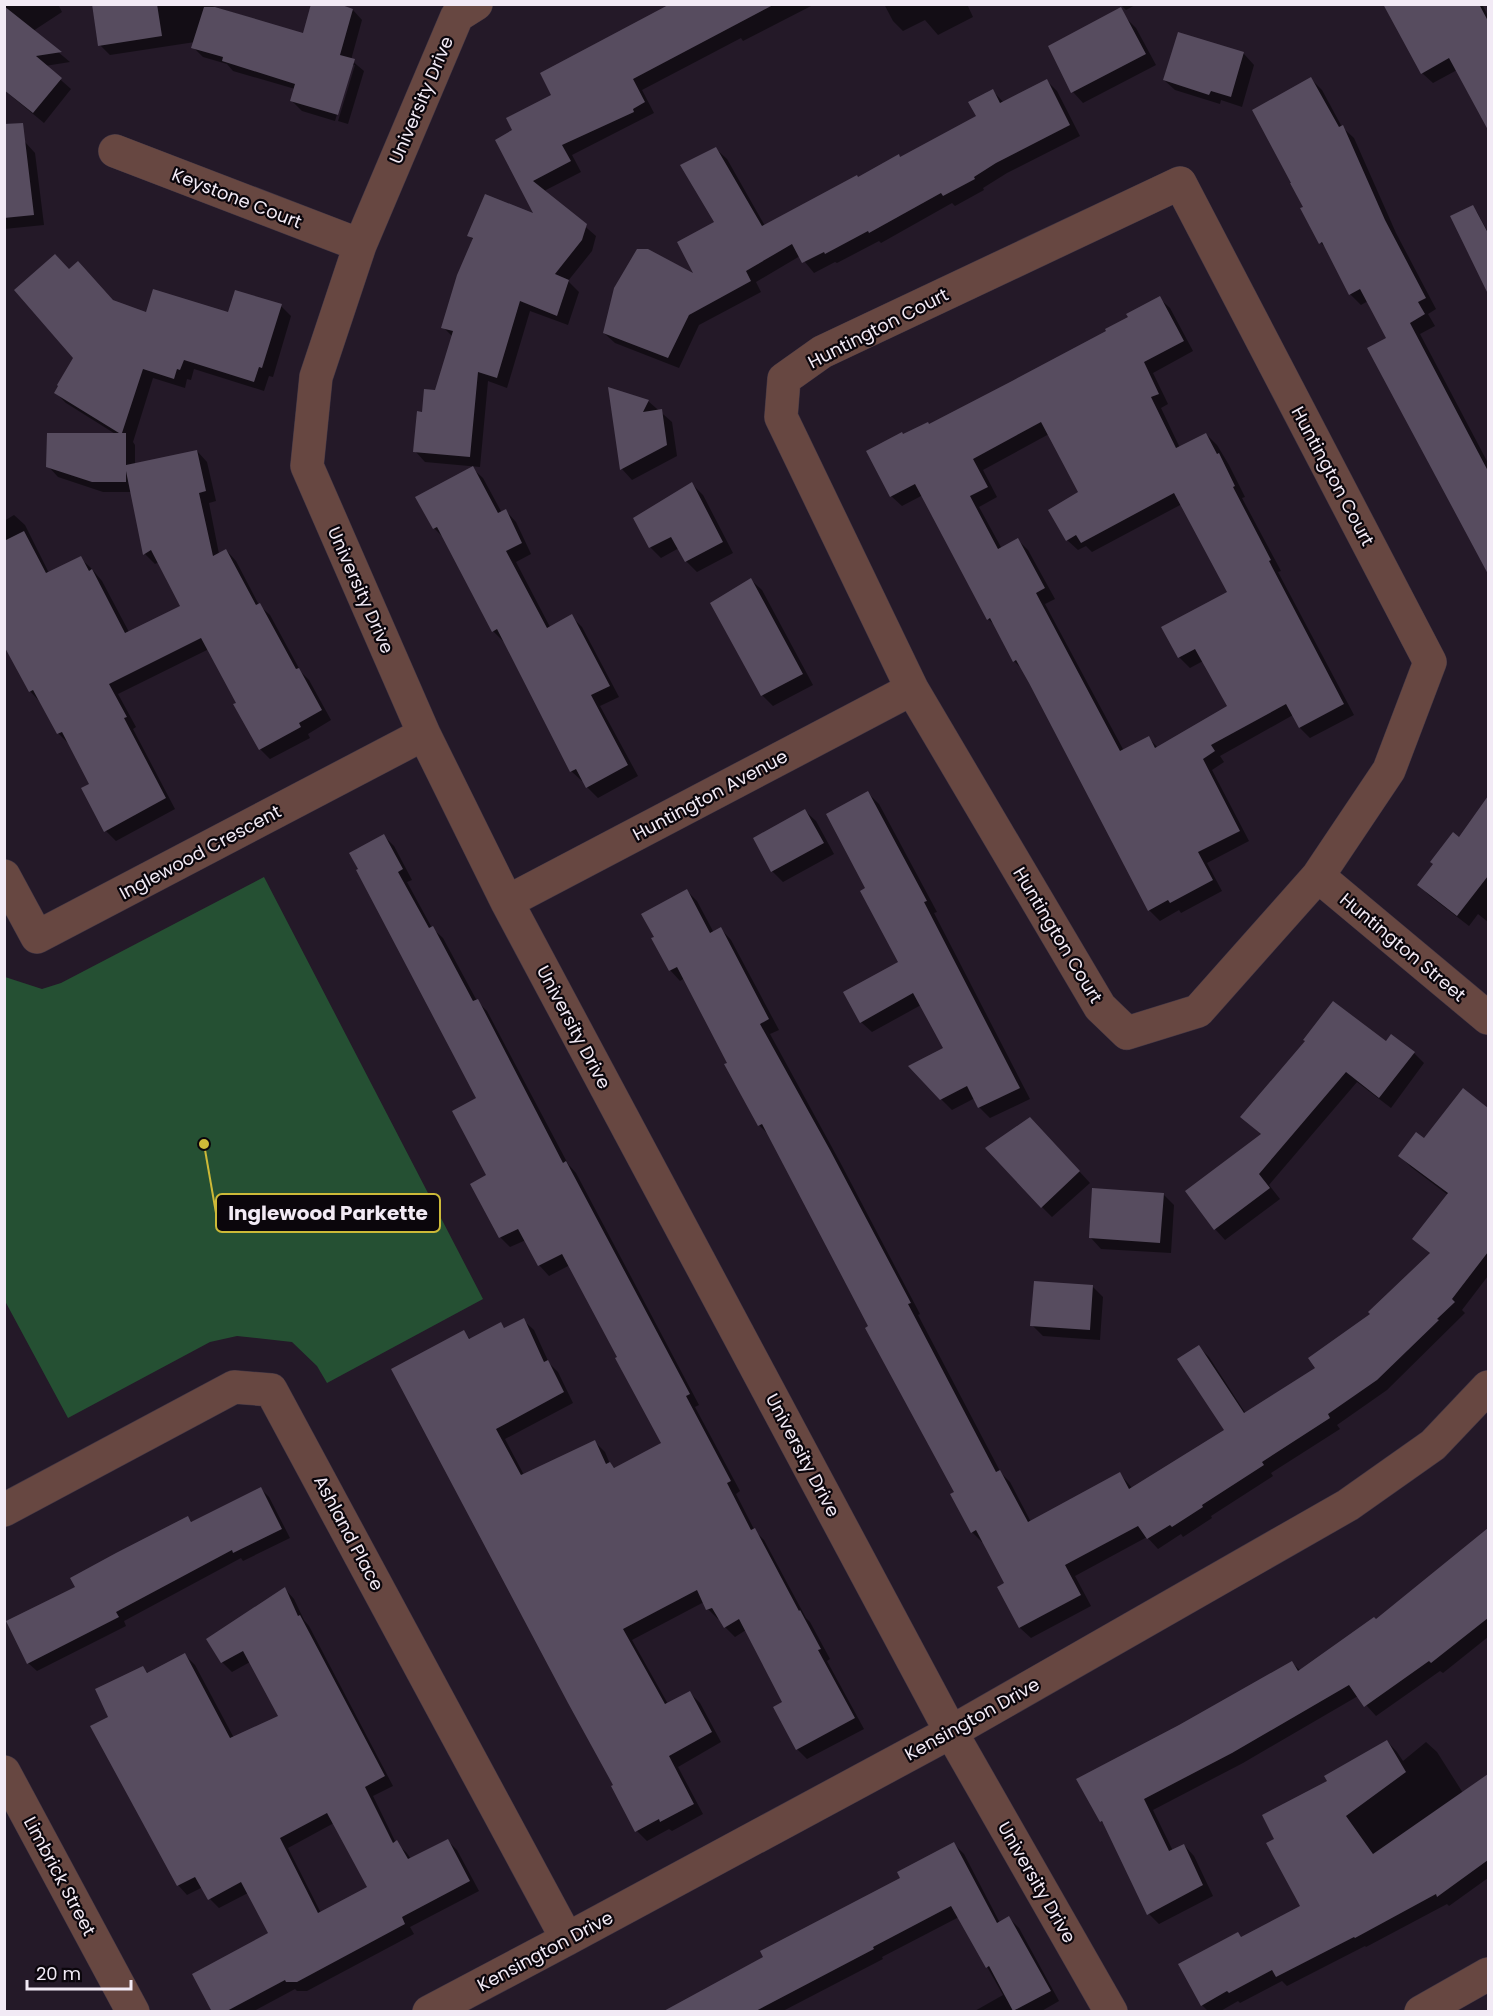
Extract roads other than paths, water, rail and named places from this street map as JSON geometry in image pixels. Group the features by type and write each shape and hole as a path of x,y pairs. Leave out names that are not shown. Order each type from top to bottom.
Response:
{"street":[{"name":"University Drive","path":"476,4 457,16 360,245 316,377 307,466 424,734 507,902 951,1732 1111,2012"},
{"name":"Keystone Court","path":"115,151 360,245"},
{"name":"Huntington Court","path":"1180,183 1430,662 1389,770 1318,876 1198,1011 1127,1033 1100,1007 912,689 781,417 784,379 822,352 1180,183"},
{"name":"Huntington Avenue","path":"507,902 912,689"},
{"name":"Inglewood Crescent","path":"4,876 37,937 424,734"},
{"name":"Huntington Street","path":"1318,876 1488,1018"},
{"name":"Ashland Place","path":"4,1510 234,1387 271,1390 567,1939"},
{"name":"Kensington Drive","path":"429,2012 951,1732 1348,1505 1433,1445 1488,1387"},
{"name":"Limbrick Street","path":"4,1772 133,2012"},
{"path":"1421,2012 1488,1974"}],"place":[{"name":"Inglewood Parkette","path":"204,1144"}]}
